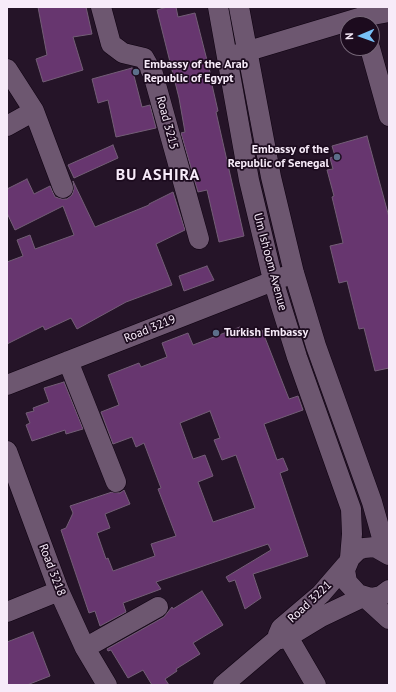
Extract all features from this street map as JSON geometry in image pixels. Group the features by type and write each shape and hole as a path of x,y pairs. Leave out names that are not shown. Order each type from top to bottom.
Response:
{"street":[{"name":"Road 3215","path":"101,7 105,28 111,44 123,53 144,58 149,64 199,239"},
{"name":"Um Ish'oom Avenue","path":"218,7 249,180 273,280 297,357 351,508 352,534 346,576 350,587 364,597"},
{"name":"Um Ish'oom Avenue","path":"239,7 271,177 294,273 316,346 372,502 387,554"},
{"path":"362,16 389,12"},
{"path":"226,57 340,23"},
{"path":"378,58 389,116"},
{"path":"7,69 34,111 63,188"},
{"path":"7,126 34,111"},
{"name":"Road 3219","path":"7,385 294,273"},
{"path":"68,361 116,482"},
{"name":"Road 3218","path":"7,451 59,591 85,648 107,685"},
{"name":"Road 3221","path":"282,639 281,628 321,594 358,550 369,547 381,549 387,554"},
{"name":"Road 3221","path":"223,685 282,639 321,617 364,597 376,598 389,590"},
{"path":"7,612 59,591"},
{"path":"364,597 389,619"},
{"path":"85,648 158,606"},
{"path":"282,639 316,685"}],"building":[{"path":"38,7 86,7 92,34 73,37 83,70 43,82 36,59 47,55"},
{"path":"167,7 176,7 178,17 195,13 211,76 218,111 216,112 244,236 219,242 207,190 198,192 181,133 185,132 179,98 157,10"},
{"path":"132,68 142,107 150,105 156,128 116,137 108,100 98,103 92,79"},
{"path":"367,136 389,217 389,368 375,371 364,328 359,329 347,281 339,283 330,246 343,243 332,197 334,196 327,170 333,169 330,158 335,156 332,146"},
{"path":"113,145 118,158 74,178 68,165"},
{"path":"27,179 34,194 50,186 55,197 62,199 67,199 72,195 74,189 73,181 95,227 149,205 173,192 185,230 156,244 172,285 126,302 77,329 71,318 45,330 43,326 7,344 7,262 23,256 17,240 30,235 35,249 74,235 63,206 15,230 7,213 7,189"},
{"path":"207,266 214,280 184,291 179,276"},
{"path":"240,327 244,337 262,330 289,399 298,396 303,410 264,424 277,460 283,458 288,470 280,473 308,556 253,574 261,598 245,609 235,580 229,582 226,577 271,550 268,544 156,582 161,589 123,603 126,612 100,626 95,611 89,613 61,530 66,528 73,513 70,506 112,492 120,493 124,490 130,504 105,514 110,528 97,533 106,559 108,558 113,571 155,556 151,544 176,536 158,489 161,488 144,443 136,447 132,437 113,444 101,412 119,405 108,375 139,363 141,367 167,357 162,343 188,333 193,345","holes":["210,411 220,438 214,440 222,460 236,455 255,508 213,522 198,482 213,476 205,455 193,459 180,423"]},
{"path":"64,382 83,429 66,434 65,430 32,441 26,425 30,423 26,413 34,411 33,408 49,402 44,388"},
{"path":"202,591 223,625 193,643 200,654 176,669 177,671 165,679 169,685 152,685 143,670 128,678 111,650 108,651 107,649 164,617 172,607 173,609"},
{"path":"33,632 50,676 27,685 7,685 7,642"}],"place":[{"name":"Embassy of the Arab Republic of Egypt","path":"136,72"},
{"name":"Embassy of the Republic of Senegal","path":"337,157"},
{"name":"Turkish Embassy","path":"216,333"}],"district":[{"name":"BU ASHIRA","path":"158,175"}]}
